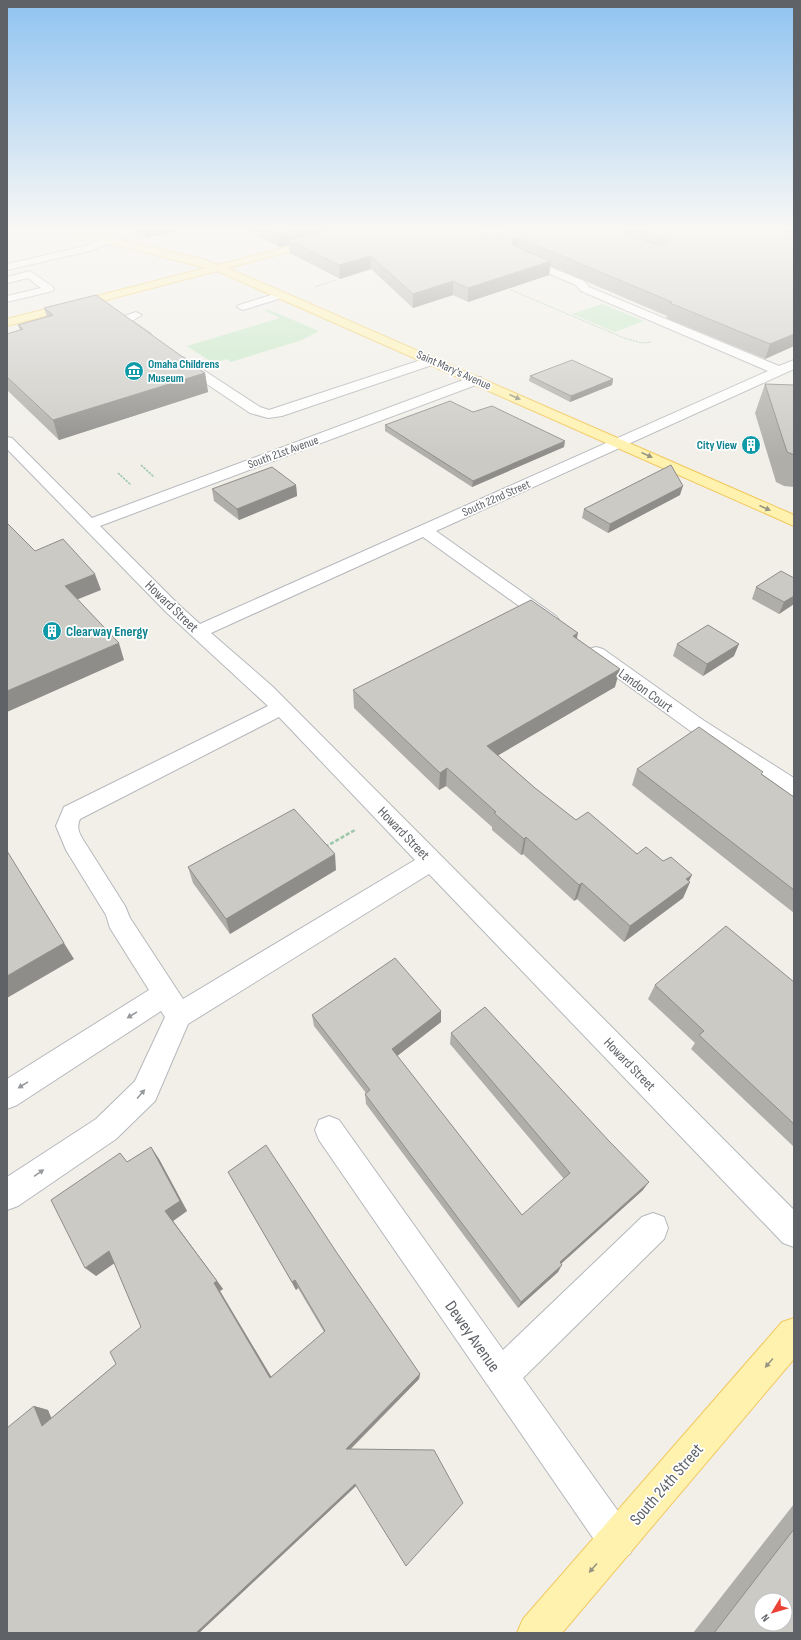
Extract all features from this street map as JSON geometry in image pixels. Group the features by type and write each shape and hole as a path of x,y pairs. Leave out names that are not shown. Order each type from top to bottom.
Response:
{"main road":[{"path":"7,323 78,305"},
{"name":"Saint Mary's Avenue","path":"303,305 794,520"},
{"name":"South 24th Street","path":"537,1633 794,1334"}],"street":[{"path":"243,307 251,305"},
{"path":"623,305 779,371"},
{"path":"136,315 129,318 126,322 154,342"},
{"path":"170,353 255,410 268,414 277,413 432,360"},
{"name":"South 22nd Street","path":"198,631 794,364"},
{"name":"South 21st Avenue","path":"90,524 476,380"},
{"name":"Howard Street","path":"7,441 172,608 266,691 794,1232"},
{"path":"424,530 563,630"},
{"name":"Landon Court","path":"582,643 696,725 794,788"},
{"path":"7,1195 106,1129 145,1091 172,1005 66,829 67,822 72,814 281,708"},
{"path":"7,1095 432,861"},
{"name":"Dewey Avenue","path":"329,1130 617,1541"},
{"path":"501,1376 653,1228"}],"path":[{"path":"545,305 624,338 642,343 651,342"},
{"path":"141,465 154,477"},
{"path":"118,473 132,486"},
{"path":"322,849 356,830"}],"green space":[{"path":"603,305 644,321 615,332 572,314"},
{"path":"267,309 319,331 302,340 231,362 227,359 213,363 187,346 280,318 265,311"}],"building":[{"path":"58,305 109,305 205,373 53,420 7,377 7,334 23,329 18,325 53,315 44,308"},
{"path":"674,305 794,305 794,334 770,344"},
{"path":"572,360 613,379 571,396 530,376"},
{"path":"765,384 794,385 794,455 787,452"},
{"path":"450,401 473,412 492,406 565,441 473,481 385,425"},
{"path":"671,465 683,486 610,524 584,509"},
{"path":"272,467 296,485 237,509 212,489"},
{"name":"Clearway Energy","path":"7,523 35,551 63,539 95,574 65,586 119,643 7,691"},
{"path":"781,571 794,578 794,596 784,602 756,587"},
{"path":"531,600 578,633 573,636 620,669 487,746 535,788 576,820 588,812 637,854 646,847 663,861 671,857 692,875 686,879 690,882 630,926 582,883 579,885 526,837 524,839 494,813 496,812 447,768 440,773 353,690"},
{"path":"708,625 739,644 707,664 677,644"},
{"path":"699,727 763,772 761,774 794,797 794,890 637,769"},
{"path":"294,809 335,854 226,919 188,867"},
{"path":"7,851 64,943 7,976"},
{"path":"726,926 794,982 794,1124 699,1035 704,1031 655,985"},
{"path":"395,958 441,1011 392,1049 522,1215 570,1173 451,1033 485,1007 649,1182 560,1262 562,1265 521,1302 365,1094 370,1090 312,1015"},
{"path":"266,1145 337,1253 420,1374 346,1449 434,1450 463,1503 406,1566 355,1484 196,1633 7,1633 7,1428 34,1406 42,1426 116,1364 110,1352 141,1327 109,1251 85,1268 51,1200 120,1153 127,1162 151,1147 180,1201 165,1211 217,1281 214,1283 270,1378 325,1331 295,1280 292,1282 228,1172"},
{"path":"794,1529 794,1633 714,1633"}],"place":[{"name":"Omaha Childrens Museum","path":"134,371"},
{"name":"City View","path":"751,445"},
{"name":"Clearway Energy","path":"52,631"}]}
